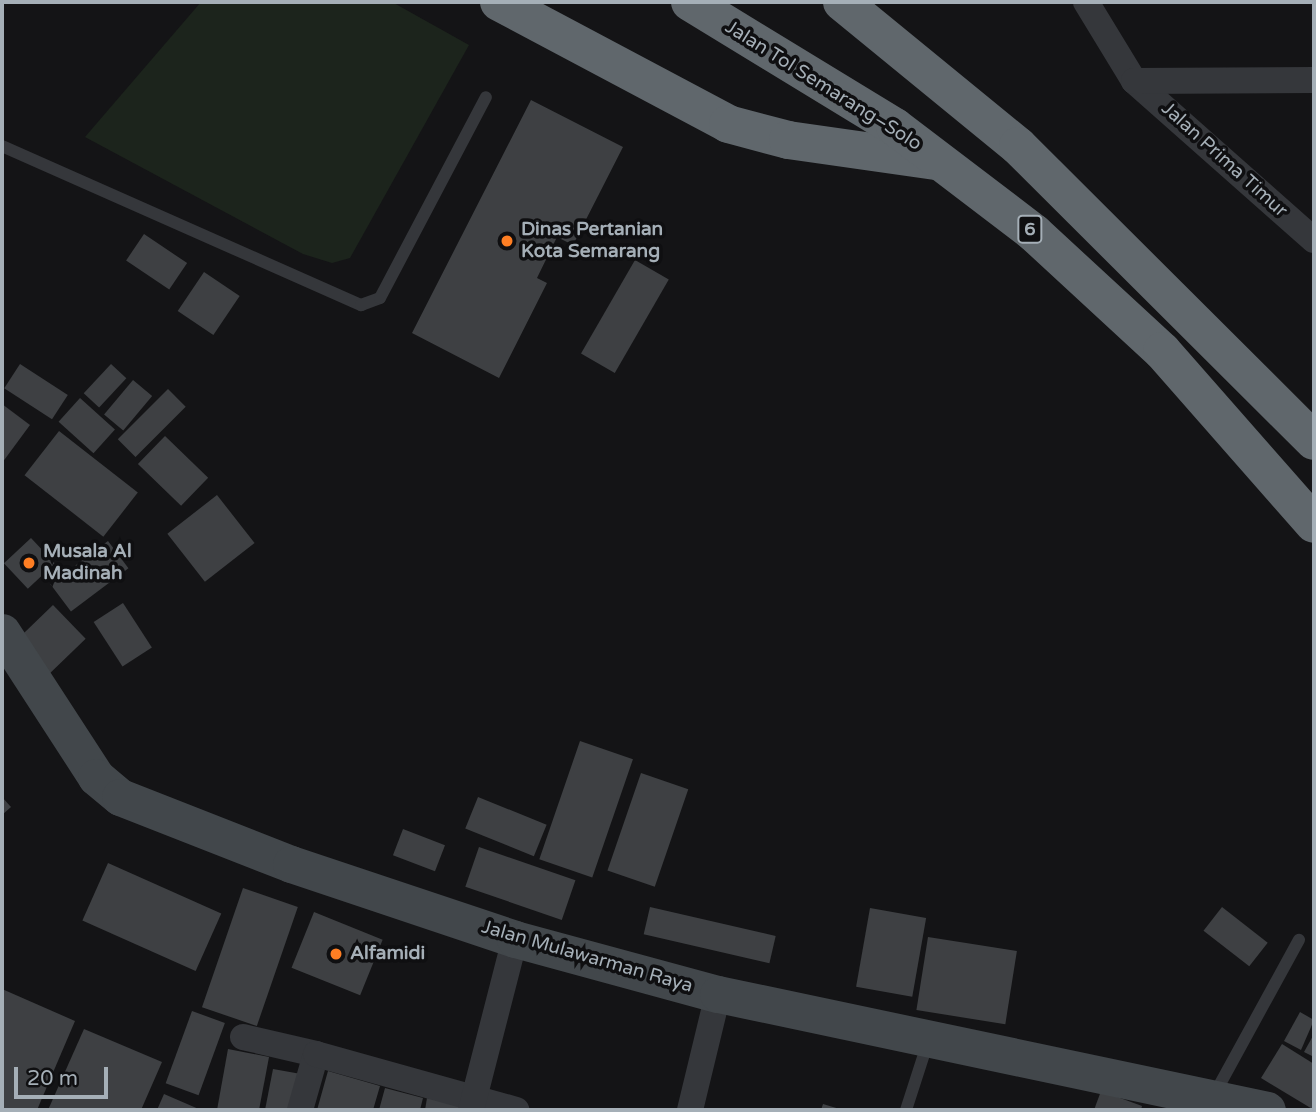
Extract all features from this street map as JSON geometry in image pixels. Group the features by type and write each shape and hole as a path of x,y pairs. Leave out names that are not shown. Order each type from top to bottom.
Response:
{"highway":[{"path":"499,2 728,124 788,140 941,162"},
{"name":"Jalan Tol Semarang–Solo","path":"690,2 941,162 1034,233 1162,351 1314,524"},
{"path":"842,2 1018,146 1314,441"}],"main road":[{"name":"Jalan Mulawarman Raya","path":"2,632 96,777 120,797 515,939 719,994 1267,1110"}],"street":[{"name":"Jalan Prima Timur","path":"1086,2 1134,81 1314,240"},
{"name":"Jalan Prima Timur","path":"1134,81 1314,80"},
{"path":"473,1103 515,939"},
{"path":"690,1110 719,994"},
{"path":"243,1037 316,1054 473,1103 516,1110"},
{"path":"300,1110 316,1054"}],"lane":[{"path":"2,146 361,305 380,298 486,97"},
{"path":"1212,1098 1299,940"},
{"path":"906,1110 929,1038"}],"shaded area":[{"path":"201,2 392,2 469,45 350,258 332,263 303,254 85,137"}],"building":[{"name":"Dinas Pertanian Kota Semarang","path":"531,100 623,147 573,245 557,237 537,278 547,283 499,378 412,333"},
{"path":"144,234 187,263 169,290 126,261"},
{"path":"635,260 669,280 615,373 581,354"},
{"path":"204,272 240,296 213,335 178,311"},
{"path":"20,364 68,395 52,419 4,388"},
{"path":"111,364 126,378 99,408 84,393"},
{"path":"133,380 152,396 123,431 104,414"},
{"path":"168,389 186,407 135,457 118,439"},
{"path":"80,398 115,429 94,453 59,422"},
{"path":"2,404 30,425 2,463"},
{"path":"59,431 138,493 103,537 25,475"},
{"path":"165,436 208,478 181,506 138,464"},
{"path":"217,495 255,543 205,582 167,534"},
{"name":"Musala Al Madinah","path":"31,538 55,564 28,589 4,563"},
{"path":"108,541 128,568 71,611 50,584"},
{"path":"123,603 152,647 123,667 94,622"},
{"path":"53,605 86,639 47,676 14,643"},
{"path":"580,741 633,759 592,877 539,859"},
{"path":"641,773 688,789 655,887 607,870"},
{"path":"2,797 11,807 2,815"},
{"path":"478,797 547,825 534,856 465,829"},
{"path":"403,829 445,845 435,871 393,855"},
{"path":"479,847 575,880 562,920 465,887"},
{"path":"108,863 221,913 196,971 82,921"},
{"path":"243,888 298,907 257,1026 202,1007"},
{"path":"650,907 776,936 769,963 644,934"},
{"path":"1222,907 1268,943 1249,966 1204,931"},
{"path":"870,908 926,918 912,997 856,987"},
{"name":"Alfamidi","path":"314,912 383,940 360,995 292,968"},
{"path":"928,937 1017,951 1005,1024 916,1010"},
{"path":"2,989 75,1021 37,1110 2,1110"},
{"path":"192,1011 225,1023 199,1095 166,1083"},
{"path":"1300,1012 1314,1020 1301,1050 1284,1041"},
{"path":"84,1029 162,1062 141,1110 48,1110"},
{"path":"1314,1034 1314,1057 1304,1052"},
{"path":"1282,1044 1314,1064 1314,1110 1261,1078"},
{"path":"228,1049 269,1057 259,1110 217,1110"},
{"path":"273,1069 301,1074 294,1110 265,1110"},
{"path":"328,1071 380,1086 373,1110 317,1110"},
{"path":"385,1088 423,1098 420,1110 379,1110"},
{"path":"1101,1091 1142,1106 1141,1110 1094,1110"},
{"path":"164,1094 201,1110 157,1110"},
{"path":"427,1098 462,1106 461,1110 425,1110"},
{"path":"823,1104 843,1110 821,1110"}],"place":[{"name":"Dinas Pertanian Kota Semarang","path":"507,241"},
{"name":"Musala Al Madinah","path":"29,563"},
{"name":"Alfamidi","path":"336,954"}]}
